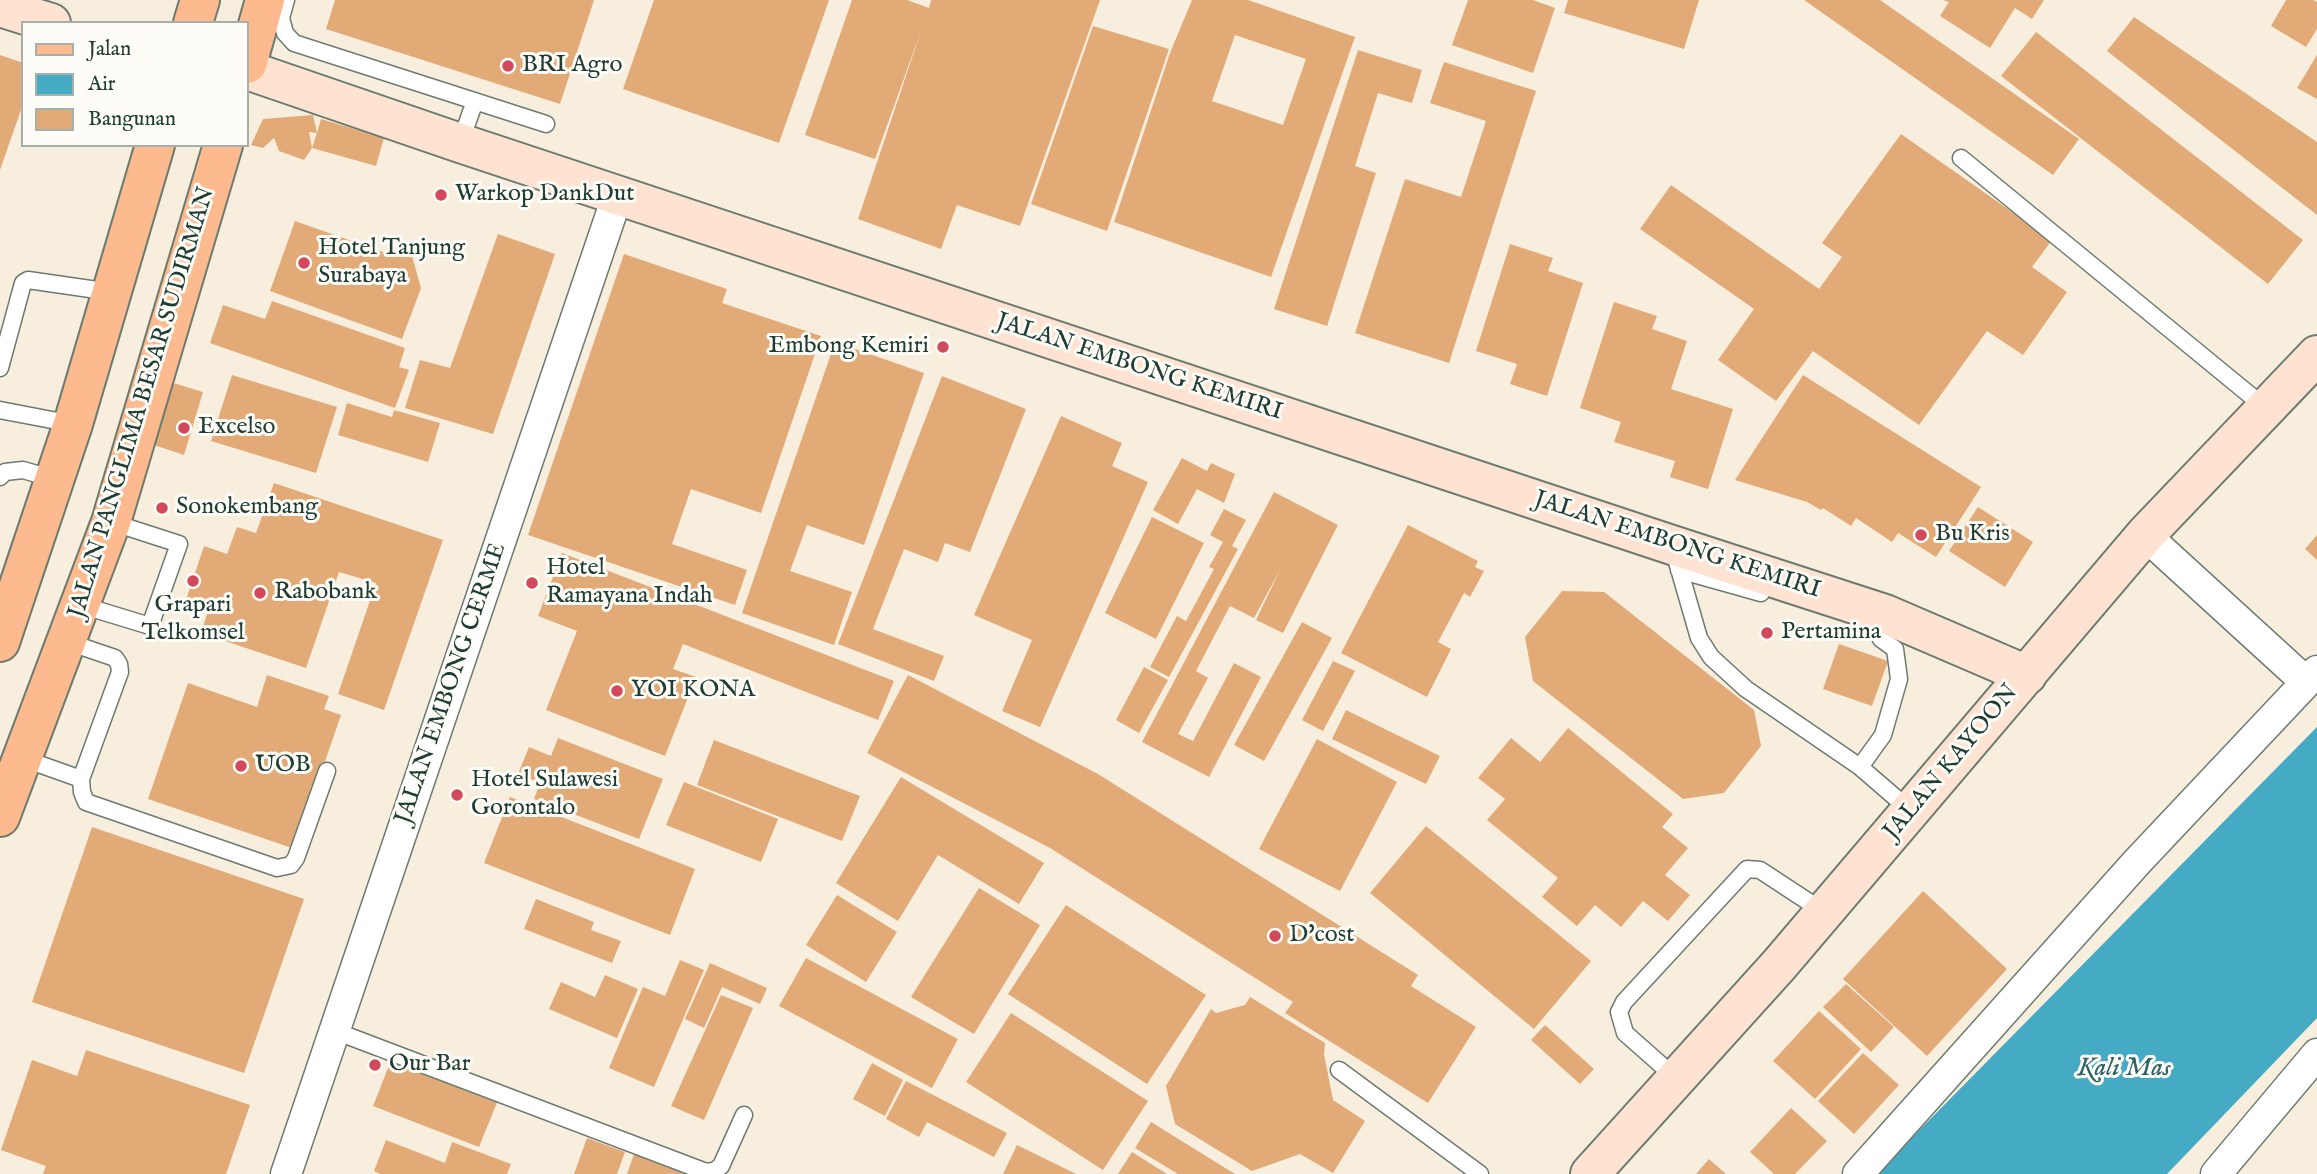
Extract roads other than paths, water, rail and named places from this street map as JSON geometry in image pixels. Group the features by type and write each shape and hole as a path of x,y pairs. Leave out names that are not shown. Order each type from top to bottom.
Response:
{"main road":[{"path":"194,21 200,0"},
{"path":"248,60 265,0"},
{"path":"0,642 73,425 154,147"},
{"name":"JALAN PANGLIMA BESAR SUDIRMAN","path":"0,817 111,522 222,147"}],"street":[{"path":"0,7 45,21"},
{"name":"JALAN EMBONG KEMIRI","path":"248,69 1676,558 1883,620 2027,675"},
{"name":"JALAN EMBONG CERME","path":"286,1174 618,194"},
{"name":"JALAN KAYOON","path":"1590,1174 1912,811 2146,535 2317,355"},
{"path":"1858,1174 2137,862 2311,677 2146,535"},
{"path":"2216,1174 2317,1054"}],"lane":[{"path":"286,0 281,18 285,33 294,43 546,124"},
{"path":"460,143 475,101"},
{"path":"1961,159 2267,408"},
{"path":"0,368 23,283 28,280 111,292"},
{"path":"0,410 73,425"},
{"path":"0,477 5,472 23,471 55,479"},
{"path":"81,605 150,626 179,544 111,522"},
{"path":"1676,558 1773,597"},
{"path":"1676,558 1699,638 1711,657 1745,689 1860,767 1912,811"},
{"path":"1814,608 1883,620 1879,636 1895,649 1898,655 1899,679 1883,735 1860,767"},
{"path":"68,642 115,658 120,664 120,672 82,779 86,802 277,868 291,865 296,858 327,771"},
{"path":"22,758 82,779"},
{"path":"1677,1079 1625,1033 1619,1012 1623,1002 1747,869 1760,870 1824,912"},
{"path":"335,1031 706,1172 714,1171 720,1166 744,1115"},
{"path":"1339,1070 1480,1174"}],"water":[{"name":"Kali Mas","path":"2317,727 2317,1018 2167,1174 1876,1174"}],"place":[{"name":"BRI Agro","path":"508,66"},
{"name":"Warkop DankDut","path":"441,195"},
{"name":"Hotel Tanjung Surabaya","path":"304,263"},
{"name":"Embong Kemiri","path":"943,347"},
{"name":"Excelso","path":"184,428"},
{"name":"Sonokembang","path":"162,508"},
{"name":"Bu Kris","path":"1921,535"},
{"name":"Grapari Telkomsel","path":"193,581"},
{"name":"Hotel Ramayana Indah","path":"532,583"},
{"name":"Rabobank","path":"260,593"},
{"name":"Pertamina","path":"1767,633"},
{"name":"YOI KONA","path":"617,691"},
{"name":"UOB","path":"241,766"},
{"name":"Hotel Sulawesi Gorontalo","path":"457,795"},
{"name":"D'cost","path":"1275,936"},
{"name":"Our Bar","path":"375,1065"}]}
